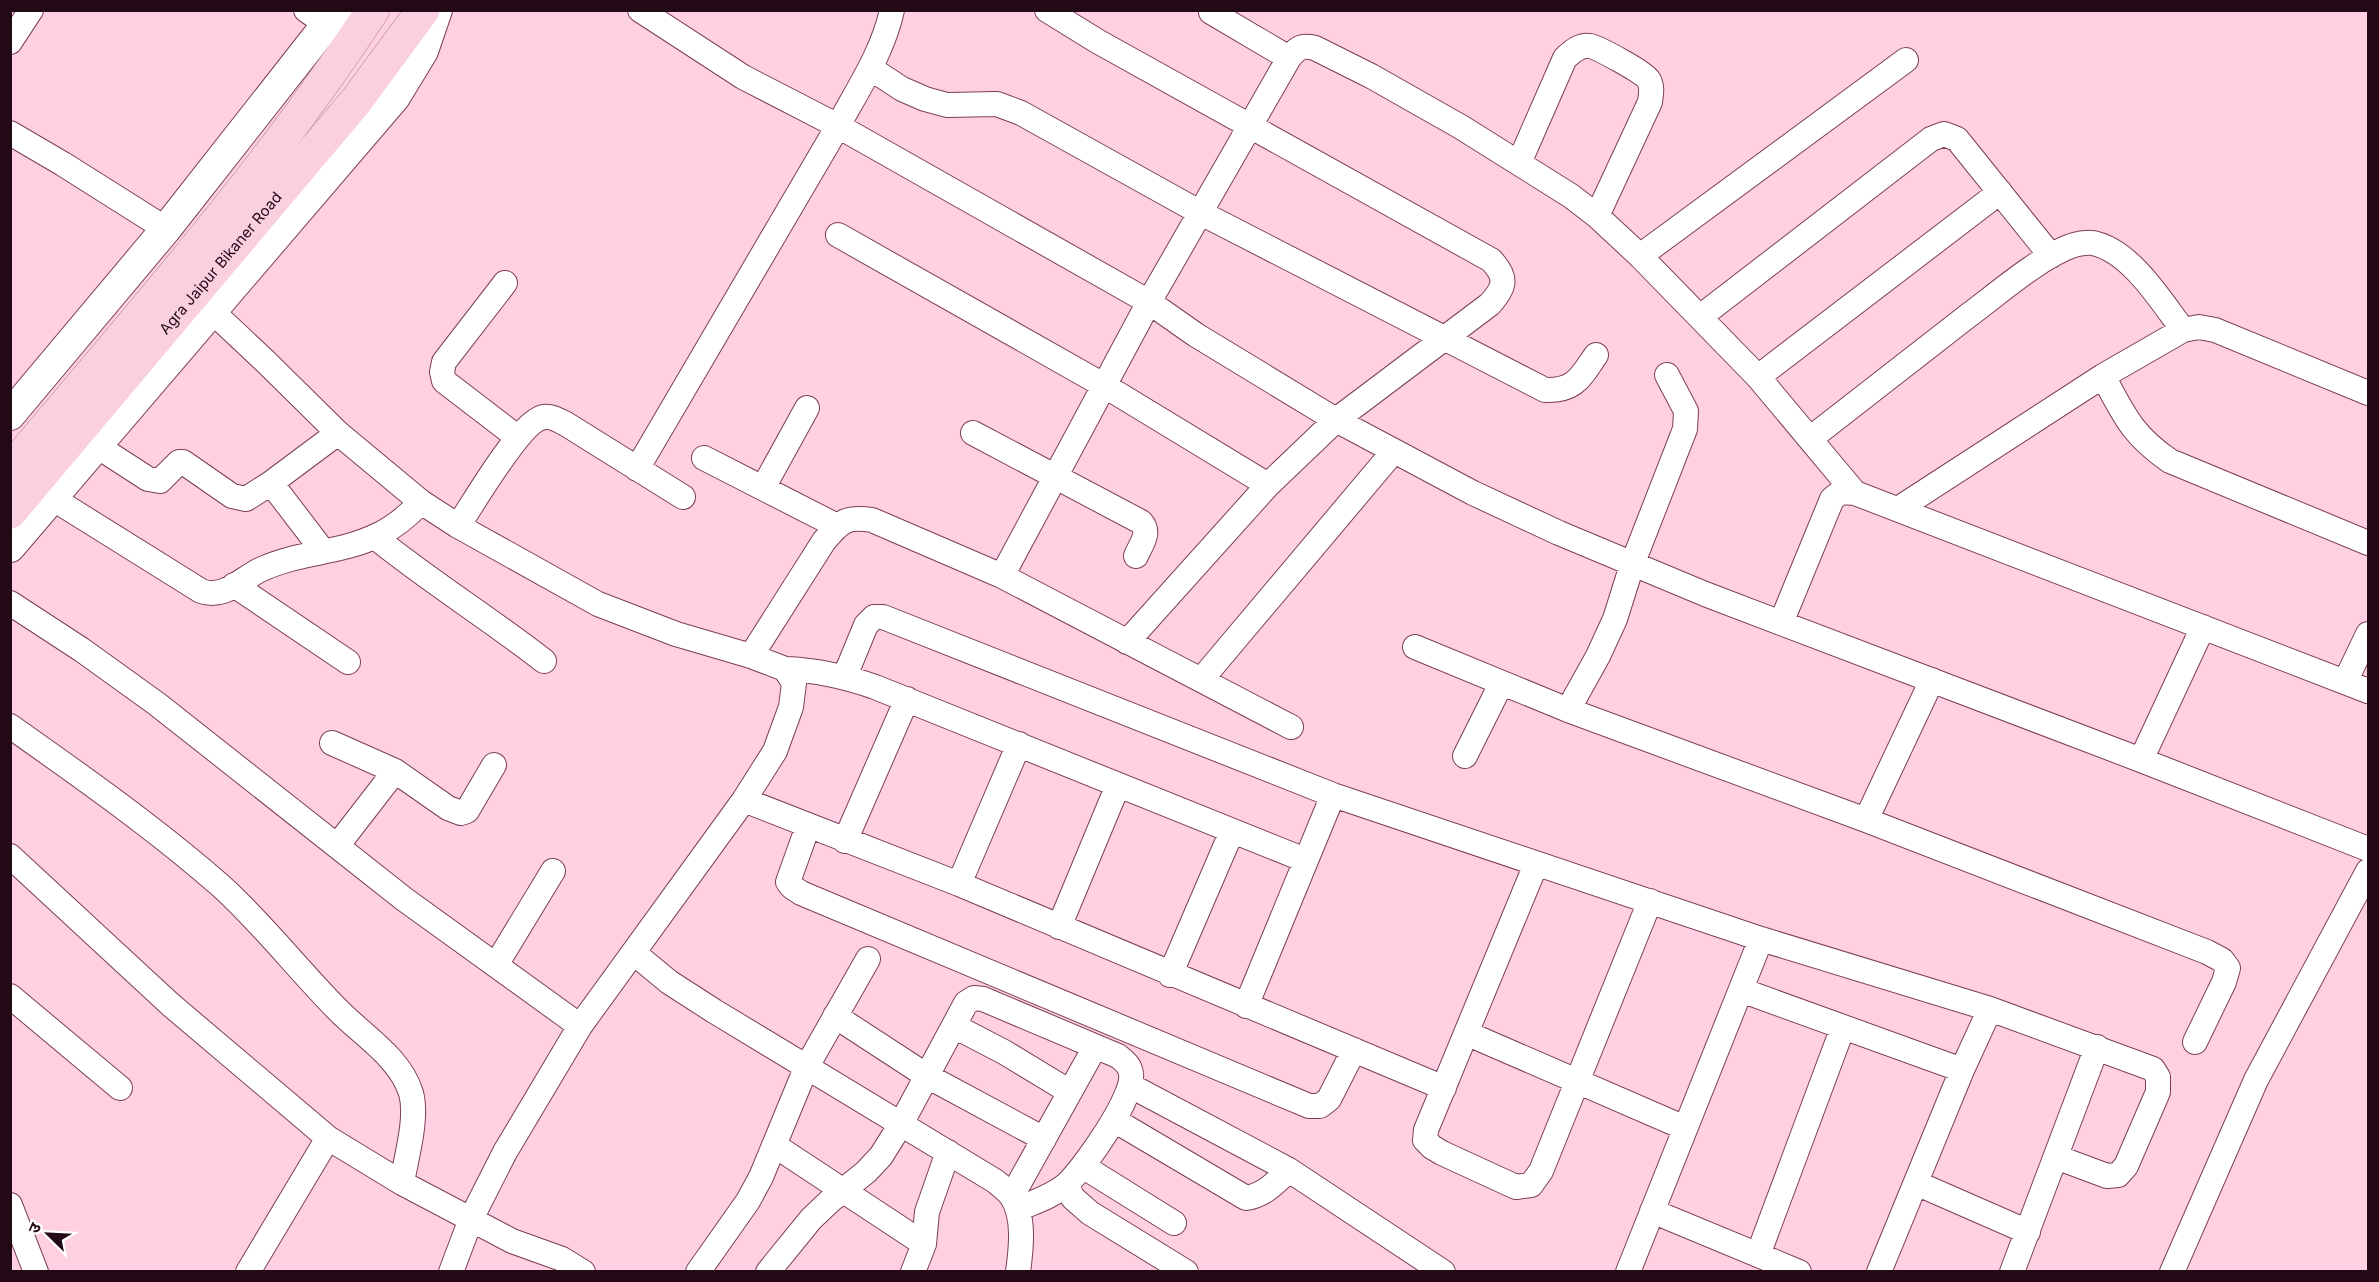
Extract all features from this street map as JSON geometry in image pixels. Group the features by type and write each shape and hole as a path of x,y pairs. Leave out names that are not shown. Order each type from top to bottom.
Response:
{"highway":[{"name":"Agra Jaipur Bikaner Road","path":"10,470 271,155 339,62 372,10"},
{"name":"Agra Jaipur Bikaner Road","path":"10,512 203,304 423,10"}],"street":[{"path":"10,42 31,10"},
{"path":"10,547 97,446 203,304 394,97 423,51 437,10"},
{"path":"640,10 743,76 838,126 1149,302 1196,335 1336,420 1392,452 1495,503 1632,565 2368,849"},
{"path":"637,469 838,126 870,68 888,28 892,10"},
{"path":"1047,10 1097,41 1491,260 1501,270 1503,281 1500,293 1490,304 1336,420 1268,485 1127,642"},
{"path":"1211,12 1289,58"},
{"path":"10,415 166,230 323,15"},
{"path":"1519,163 1565,58 1577,48 1590,45 1638,70 1648,77 1651,89 1650,102 1597,216"},
{"path":"1002,576 1149,302 1289,58 1298,48 1305,46 1315,48 1414,100 1519,163 1571,196 1597,216 1640,256 1758,377 1855,493"},
{"path":"1640,256 1906,60"},
{"path":"870,68 902,89 925,99 947,105 997,104 1021,113 1201,213 1545,390 1562,391 1574,383 1596,355"},
{"path":"10,133 166,230"},
{"path":"1700,317 1931,140 1944,134 1957,139 2051,256"},
{"path":"1758,377 2000,192"},
{"path":"838,235 1105,386 1268,485"},
{"path":"1811,438 1989,300 2051,256 2072,245 2092,243 2111,251 2129,264 2148,284 2182,330"},
{"path":"505,283 444,362 442,372 444,381 517,437"},
{"path":"203,304 338,433 421,502 458,526 598,604 676,634 751,656 785,669 815,670 845,676 1020,744 1305,860"},
{"path":"1898,509 2103,376 2182,330 2199,327 2215,330 2368,393"},
{"path":"1568,710 1615,619 1632,565 1685,429 1686,411 1667,375"},
{"path":"2103,376 2130,427 2148,446 2170,461 2368,543"},
{"path":"763,488 807,408"},
{"path":"458,526 517,437 530,423 542,417 553,417 683,497"},
{"path":"97,446 154,481 160,481 179,462 183,462 239,499 246,499 338,433"},
{"path":"973,434 1141,522 1147,533 1136,556"},
{"path":"1201,680 1392,452"},
{"path":"704,458 837,526"},
{"path":"271,483 322,551"},
{"path":"1781,623 1832,499 1841,492 1855,493 2368,691"},
{"path":"52,498 210,595 221,594 277,563 375,537 403,520 421,502"},
{"path":"751,656 824,541 837,526 847,519 872,520 1002,576 1292,727"},
{"path":"375,537 421,574 502,628 544,661"},
{"path":"234,585 348,662"},
{"path":"10,603 82,650 157,704 404,899 580,1026"},
{"path":"845,676 866,625 874,617 883,617 1333,795 1761,939 1990,1009 2097,1047 2153,1070 2158,1077 2158,1092 2126,1166 2118,1175 2107,1176 2056,1157"},
{"path":"2141,760 2203,627"},
{"path":"2345,682 2368,634"},
{"path":"1415,648 1568,710 1866,820 2207,951 2222,960 2228,968 2224,982 2194,1042"},
{"path":"451,1272 471,1219 505,1152 580,1026 744,800 775,751 791,707 794,683 785,669"},
{"path":"1866,820 1932,680"},
{"path":"1465,756 1501,684"},
{"path":"845,841 907,699"},
{"path":"10,726 162,837 221,887 245,909 342,1014 389,1058 404,1076 411,1095 413,1116 402,1184"},
{"path":"332,743 395,771 448,808 461,813 467,811 494,765"},
{"path":"959,884 1020,744"},
{"path":"337,846 395,771"},
{"path":"1059,927 1118,785"},
{"path":"1246,1006 1333,795"},
{"path":"744,800 959,884 1170,975 1444,1088"},
{"path":"808,826 789,882 801,893 1309,1106 1320,1106 1329,1099 1354,1050"},
{"path":"1170,975 1232,831"},
{"path":"10,856 171,1005 328,1138 402,1184 512,1241 562,1260 583,1272"},
{"path":"1536,864 1426,1130 1425,1140 1442,1153 1516,1187 1531,1185 1541,1171 1650,901"},
{"path":"495,965 553,871"},
{"path":"2172,1272 2256,1080 2368,871"},
{"path":"1628,1272 1761,939"},
{"path":"634,953 689,996 995,1181 1015,1203 1020,1225 1021,1271"},
{"path":"698,1272 748,1201 806,1068 868,959"},
{"path":"1741,990 1962,1070"},
{"path":"10,996 120,1088"},
{"path":"768,1272 812,1219 830,1201 846,1190 880,1156 901,1124 966,1003 974,998 983,999 1118,1056 1129,1065 1132,1076 1131,1086 1084,1167 1055,1193 1015,1203"},
{"path":"1880,1272 1962,1070 1990,1009"},
{"path":"835,1016 927,1076 1044,1139"},
{"path":"954,1026 1004,1052 1070,1092"},
{"path":"1758,1255 1843,1027"},
{"path":"1466,1032 1685,1128"},
{"path":"1015,1203 1044,1139 1095,1047"},
{"path":"2012,1272 2097,1047"},
{"path":"1131,1086 1289,1170 1443,1272"},
{"path":"1113,1120 1246,1198 1263,1193 1289,1170"},
{"path":"248,1272 328,1138"},
{"path":"774,1145 846,1190 924,1244"},
{"path":"914,1272 924,1244 927,1212 948,1152"},
{"path":"1084,1167 1174,1223"},
{"path":"1916,1183 2028,1232"},
{"path":"1066,1185 1080,1205 1186,1272"},
{"path":"10,1205 17,1237 36,1272"},
{"path":"1652,1211 1799,1272"}]}
